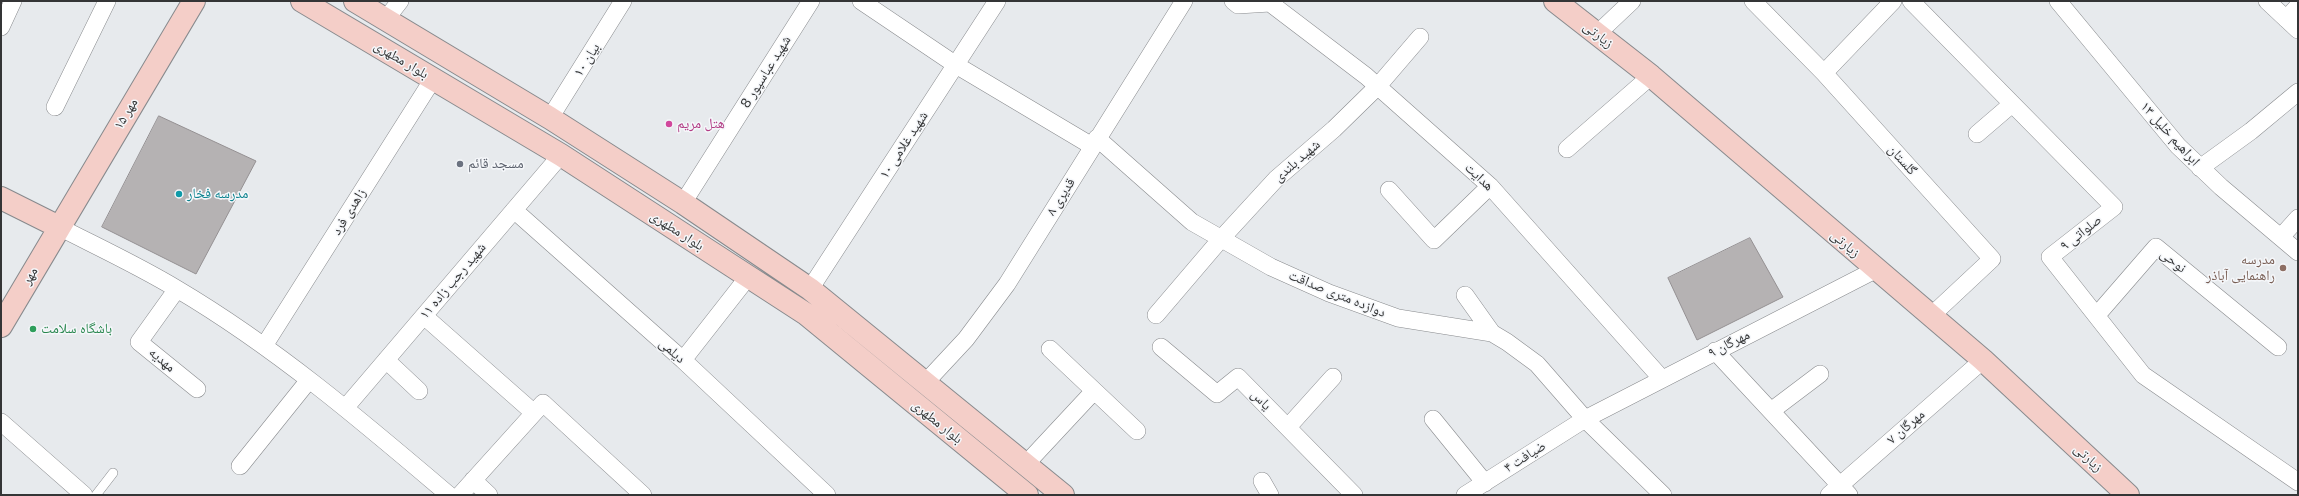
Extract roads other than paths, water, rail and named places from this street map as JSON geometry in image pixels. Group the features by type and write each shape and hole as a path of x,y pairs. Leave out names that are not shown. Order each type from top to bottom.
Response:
{"main road":[{"name":"مهر ۱۵","path":"59,227 194,1"},
{"name":"بلوار مطهری","path":"302,1 561,155 806,314 1026,495"},
{"name":"بلوار مطهری","path":"355,1 550,118 682,203 810,289 1063,495"},
{"name":"زیارتی","path":"1555,1 1651,76 1875,270 1931,316 1982,360 2128,495"},
{"path":"1,198 59,227"},
{"name":"مهر","path":"1,326 59,227"}],"street":[{"path":"1,27 13,1"},
{"path":"55,107 107,1"},
{"path":"386,19 400,1"},
{"name":"بیان ۱۰","path":"550,118 623,1"},
{"name":"شهید عباسپور 8","path":"682,203 811,1"},
{"name":"دوازده متری صداقت","path":"861,1 956,65 1094,142 1192,222 1220,240 1271,267 1329,293 1398,318 1492,333 1538,364 1585,419 1663,495"},
{"name":"شهید غلامی ۱۰","path":"810,289 997,1"},
{"name":"قدیری ۸","path":"925,383 966,339 1007,284 1094,142 1184,1"},
{"name":"هدایت","path":"1233,1 1238,5 1270,3 1378,86 1490,186 1662,379"},
{"path":"1597,34 1632,1"},
{"name":"گلستان","path":"1753,1 1824,73 1992,259 1931,316"},
{"path":"1824,73 1893,1"},
{"name":"صلواتی ۹","path":"1911,1 2114,208 2050,257 2143,375 2298,482"},
{"name":"ابراهیم خلیل ۱۳","path":"2058,1 2111,67 2200,168 2298,252"},
{"path":"2267,1 2292,24 2298,6"},
{"name":"شهید بلندی","path":"1156,315 1220,240 1276,179 1334,129 1378,86 1420,37"},
{"path":"1568,149 1651,76"},
{"name":"زاهدی فرد","path":"264,346 433,79"},
{"path":"2200,168 2251,131 2298,92"},
{"path":"1977,134 2012,104"},
{"name":"شهید رجب زاده ۱۱","path":"346,407 561,155"},
{"path":"1389,190 1434,240 1490,186"},
{"name":"دیلمی","path":"514,210 683,360 827,495"},
{"path":"2280,237 2298,218"},
{"path":"59,227 177,289 264,346 346,407 448,495"},
{"name":"نوحی","path":"2097,316 2156,247 2278,347"},
{"name":"مهرگان ۹","path":"1585,419 1875,270"},
{"path":"683,360 748,277"},
{"name":"مهدیه","path":"177,289 139,342 197,389"},
{"path":"1465,295 1492,333"},
{"path":"424,316 539,408 643,495"},
{"name":"یاس","path":"1161,347 1217,394 1238,377 1354,495"},
{"path":"1050,349 1137,431"},
{"path":"1715,351 1771,411 1839,492"},
{"path":"386,360 419,391"},
{"name":"مهرگان ۷","path":"1839,492 1982,360"},
{"path":"1771,411 1820,374"},
{"path":"1288,427 1333,377"},
{"path":"240,466 309,380"},
{"path":"1025,465 1094,391"},
{"path":"460,495 539,408"},
{"path":"1433,419 1485,482"},
{"name":"ضیافت ۴","path":"1465,495 1585,419"},
{"path":"1,422 84,495"},
{"path":"473,480 489,495"}],"lane":[{"path":"96,495 113,472"}],"place":[{"name":"هتل مریم","path":"669,124"},
{"name":"مسجد قائم","path":"460,164"},
{"name":"مدرسه فخار","path":"179,194"},
{"name":"مدرسه راهنمایی آباذر","path":"2283,268"},
{"name":"باشگاه سلامت","path":"33,329"}]}
